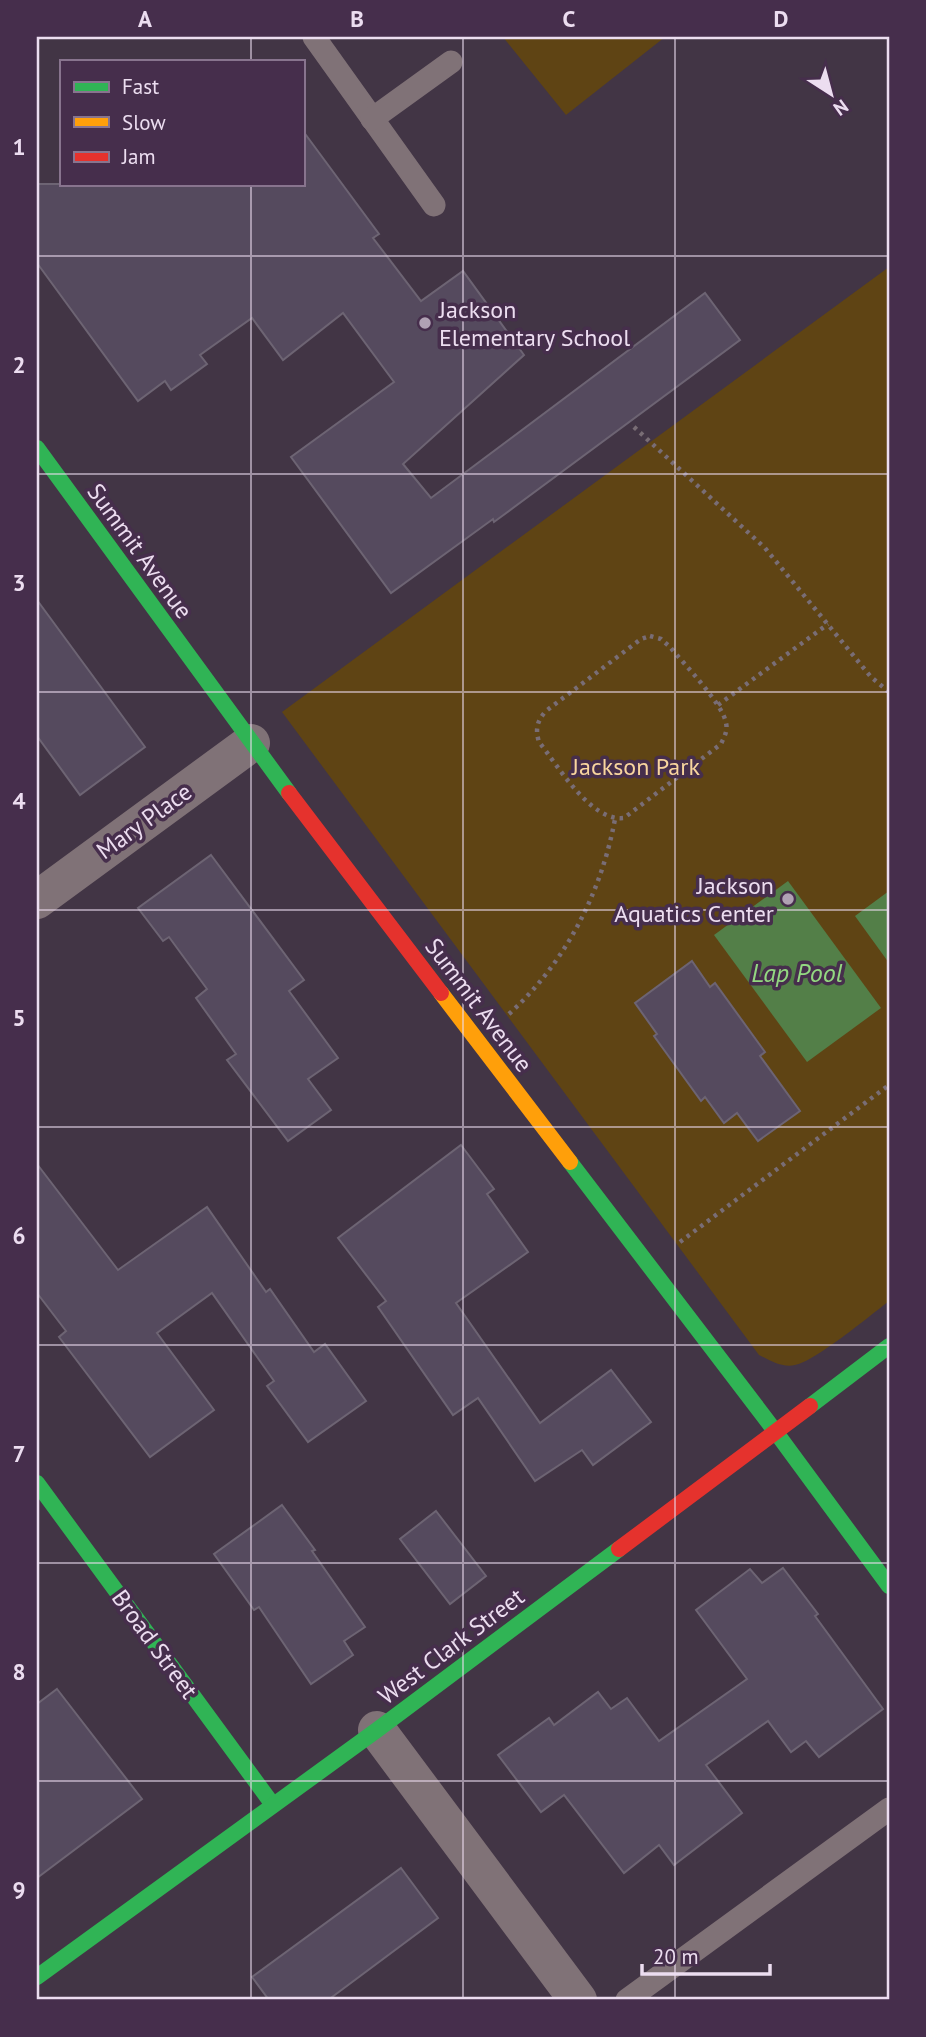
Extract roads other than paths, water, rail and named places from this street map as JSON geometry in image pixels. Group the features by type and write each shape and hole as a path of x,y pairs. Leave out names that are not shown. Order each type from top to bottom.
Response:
{"street":[{"name":"Summit Avenue","path":"37,448 251,743 889,1586"},
{"name":"Mary Place","path":"37,900 251,743"},
{"name":"West Clark Street","path":"37,1977 377,1730 889,1346"},
{"name":"Broad Street","path":"37,1483 273,1805"},
{"path":"377,1730 578,2000"}],"lane":[{"path":"314,37 434,205"},
{"path":"372,119 450,62"},
{"path":"627,2000 889,1809"}],"water":[{"name":"Lap Pool","path":"788,881 881,1008 807,1062 714,935"},
{"path":"889,891 889,963 855,916"}],"place":[{"name":"Jackson Elementary School","path":"425,323"},
{"name":"Jackson Aquatics Center","path":"788,899"}],"park label":[{"name":"Jackson Park","path":"636,766"}]}
